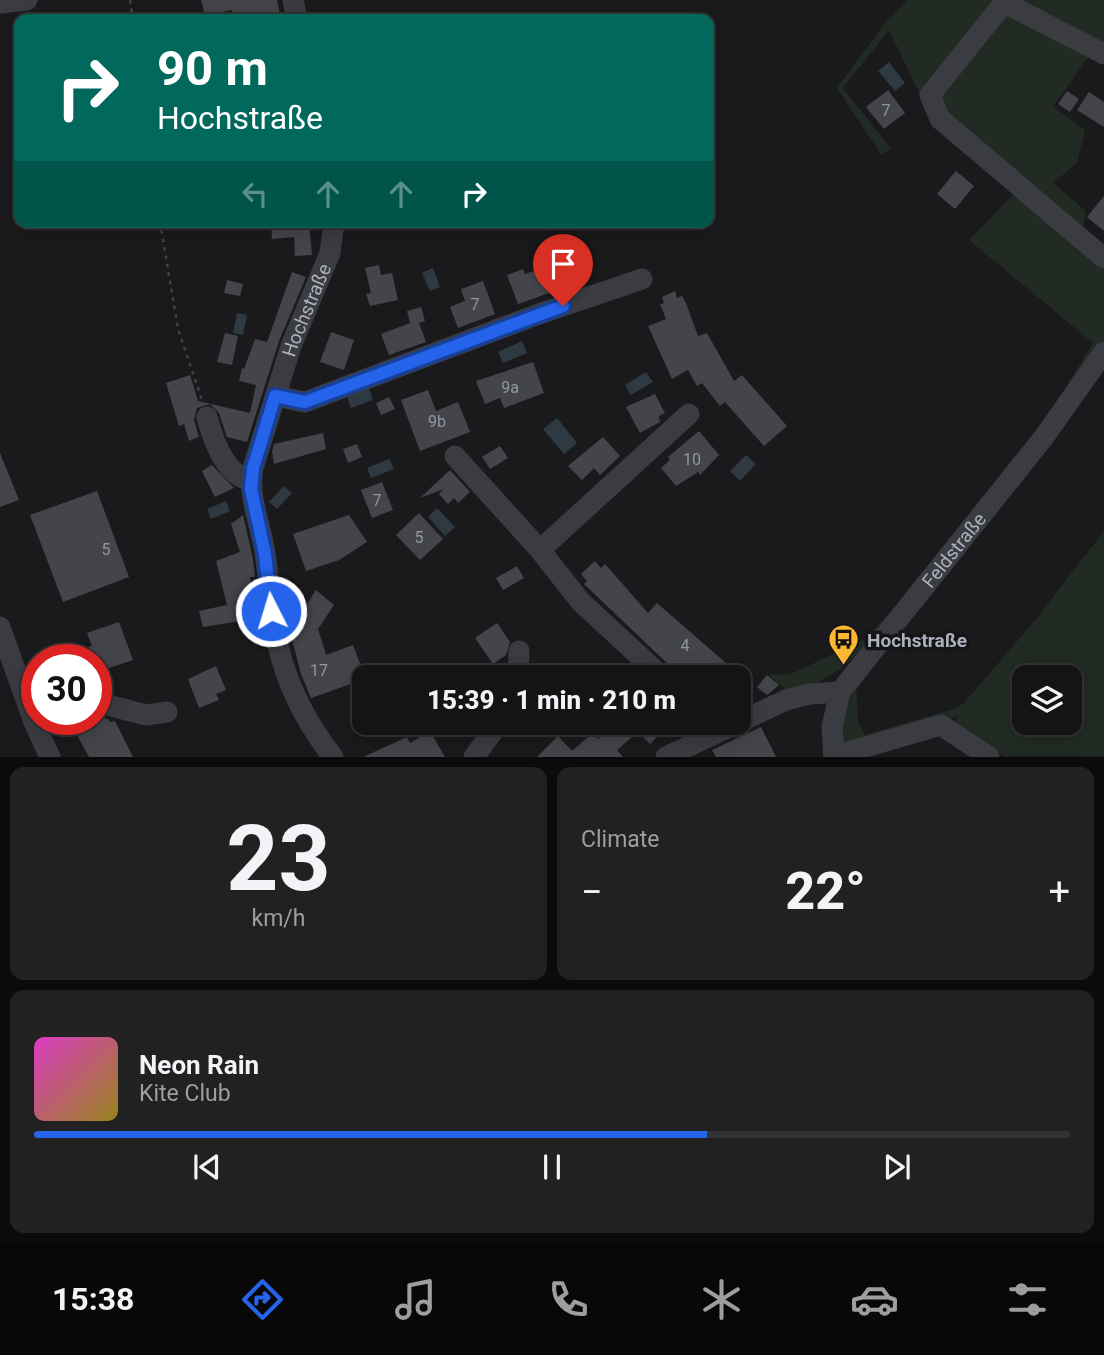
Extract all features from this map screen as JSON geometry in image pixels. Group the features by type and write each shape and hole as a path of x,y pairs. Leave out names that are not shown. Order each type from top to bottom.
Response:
{"street":[{"path":"0,3 27,0"},
{"path":"1104,54 1007,4 999,9 930,95 940,119 1104,258"},
{"name":"Hochstraße","path":"333,228 330,253 291,346 251,481 265,554 274,631 281,656 305,717 333,757"},
{"path":"275,396 305,402 536,315 642,279"},
{"name":"Feldstraße","path":"989,757 940,724 834,756 832,727 840,692 1044,437 1104,352"},
{"path":"540,550 689,414"},
{"path":"206,417 230,469 240,479 251,481"},
{"path":"455,456 540,550 580,601 649,665"},
{"path":"0,626 21,679"},
{"path":"518,665 519,651"},
{"path":"751,714 810,694 840,692"},
{"path":"112,706 146,715 167,712"},
{"path":"42,735 50,757"},
{"path":"474,757 490,735"},
{"path":"666,757 704,735"}],"path":[{"path":"161,228 178,329 206,417"}],"shaded area":[{"path":"908,0 998,0 920,95 889,30 843,88 891,149 881,154 837,88 887,20"},
{"path":"1023,0 1104,0 1104,46 1096,44"},
{"path":"1017,13 1089,56 1053,107 1085,130 1077,163 1053,183 1086,211 1083,228 942,108 941,90 1002,17"},
{"path":"889,62 905,83 895,91 878,71"},
{"path":"1014,194 1104,268 1104,342 1039,431 1093,343 969,240"},
{"path":"433,268 440,287 430,291 422,273"},
{"path":"237,313 247,315 243,335 233,333"},
{"path":"522,341 527,353 503,363 498,352"},
{"path":"646,372 653,382 631,395 625,385"},
{"path":"369,388 373,400 351,408 347,397"},
{"path":"557,418 577,443 564,454 543,429"},
{"path":"746,455 756,464 740,481 730,471"},
{"path":"389,459 394,469 371,478 367,468"},
{"path":"284,486 292,493 277,509 269,502"},
{"path":"226,501 230,511 211,519 207,509"},
{"path":"437,508 455,527 445,536 428,517"},
{"path":"1104,531 1104,756 1004,756 954,726 958,716 854,747 843,745 845,714 856,685 858,722 865,735 954,709 964,703 1031,625"},
{"path":"897,605 863,647 824,679 789,693 769,675 791,674 865,639"}],"building":[{"path":"201,0 277,0 280,14 233,14 232,10 205,14"},
{"path":"888,90 905,113 884,129 866,107"},
{"path":"1067,91 1079,99 1070,112 1058,104"},
{"path":"1089,92 1104,102 1104,127 1077,110"},
{"path":"956,171 974,186 955,209 937,194"},
{"path":"1104,196 1104,231 1087,217"},
{"path":"271,228 310,228 312,255 295,256 294,237 272,239"},
{"path":"379,265 381,275 392,273 398,300 370,306 366,294 371,293 365,268"},
{"path":"523,269 525,274 540,269 549,293 518,304 507,275"},
{"path":"292,272 306,277 279,341 247,442 227,437 219,413 210,404 197,408 194,420 199,437 189,441 184,424 179,426 166,383 190,375 198,401 250,413 256,385 239,381 242,368 244,369 255,339 267,342"},
{"path":"227,280 243,284 240,296 224,293"},
{"path":"483,281 495,314 458,328 450,307 465,301 461,289"},
{"path":"675,291 677,298 682,296 686,303 698,336 707,333 734,381 742,375 787,426 764,446 725,402 720,406 702,383 697,386 688,370 672,379 648,326 666,319 660,304 664,303 662,297"},
{"path":"421,307 425,321 419,323 426,342 389,355 381,334 410,323 407,311"},
{"path":"331,332 354,340 344,370 320,362"},
{"path":"225,333 238,336 232,365 217,362"},
{"path":"533,362 544,393 504,408 500,398 485,404 476,381"},
{"path":"428,390 436,411 458,402 470,432 420,451 401,400"},
{"path":"655,394 665,413 659,416 660,422 640,433 626,407"},
{"path":"389,397 395,409 381,415 376,403"},
{"path":"699,431 719,455 700,475 698,472 676,486 661,468 670,460 668,457"},
{"path":"323,433 326,449 274,464 274,444"},
{"path":"603,437 620,456 600,475 594,468 582,480 568,466"},
{"path":"357,444 362,457 348,463 343,449"},
{"path":"500,446 508,458 490,469 482,457"},
{"path":"0,453 19,500 0,507"},
{"path":"212,465 234,488 215,497 202,471"},
{"path":"450,470 470,492 458,503 454,498 448,504 439,494 444,489 420,498"},
{"path":"382,482 393,510 372,518 361,490"},
{"path":"97,491 129,577 63,602 30,515"},
{"path":"419,513 443,539 420,560 396,535"},
{"path":"243,515 253,559 255,577 250,577 259,618 203,627 199,611 227,605 216,561 240,552 231,524"},
{"path":"349,515 367,542 339,560 306,571 293,534"},
{"path":"595,561 601,568 605,564 648,613 657,603 728,665 669,665 584,584 587,581 581,574"},
{"path":"517,566 524,578 503,590 496,578"},
{"path":"316,590 334,605 318,629 326,655 353,645 361,665 352,665 352,687 351,684 311,698 301,674 286,617 301,613"},
{"path":"119,622 133,660 112,667 112,644 91,644 87,633"},
{"path":"497,623 510,642 506,655 493,664 475,638"},
{"path":"216,666 226,690 216,694 219,700 199,708 188,679"},
{"path":"767,675 779,685 767,695 757,687"},
{"path":"115,721 133,757 89,757 77,735 112,735 112,722"},
{"path":"761,727 776,757 716,757 712,750 744,735 751,735 751,732"},
{"path":"423,735 432,735 445,757 363,757 407,737 410,743"},
{"path":"591,735 598,739 603,735 634,735 617,750 623,757 537,757 558,736 572,751"},
{"path":"641,735 659,735 650,744"}],"place":[{"name":"Hochstraße","path":"844,667"}],"route":[{"path":"271,611 263,539 251,481 275,396 305,402 563,306"}]}
